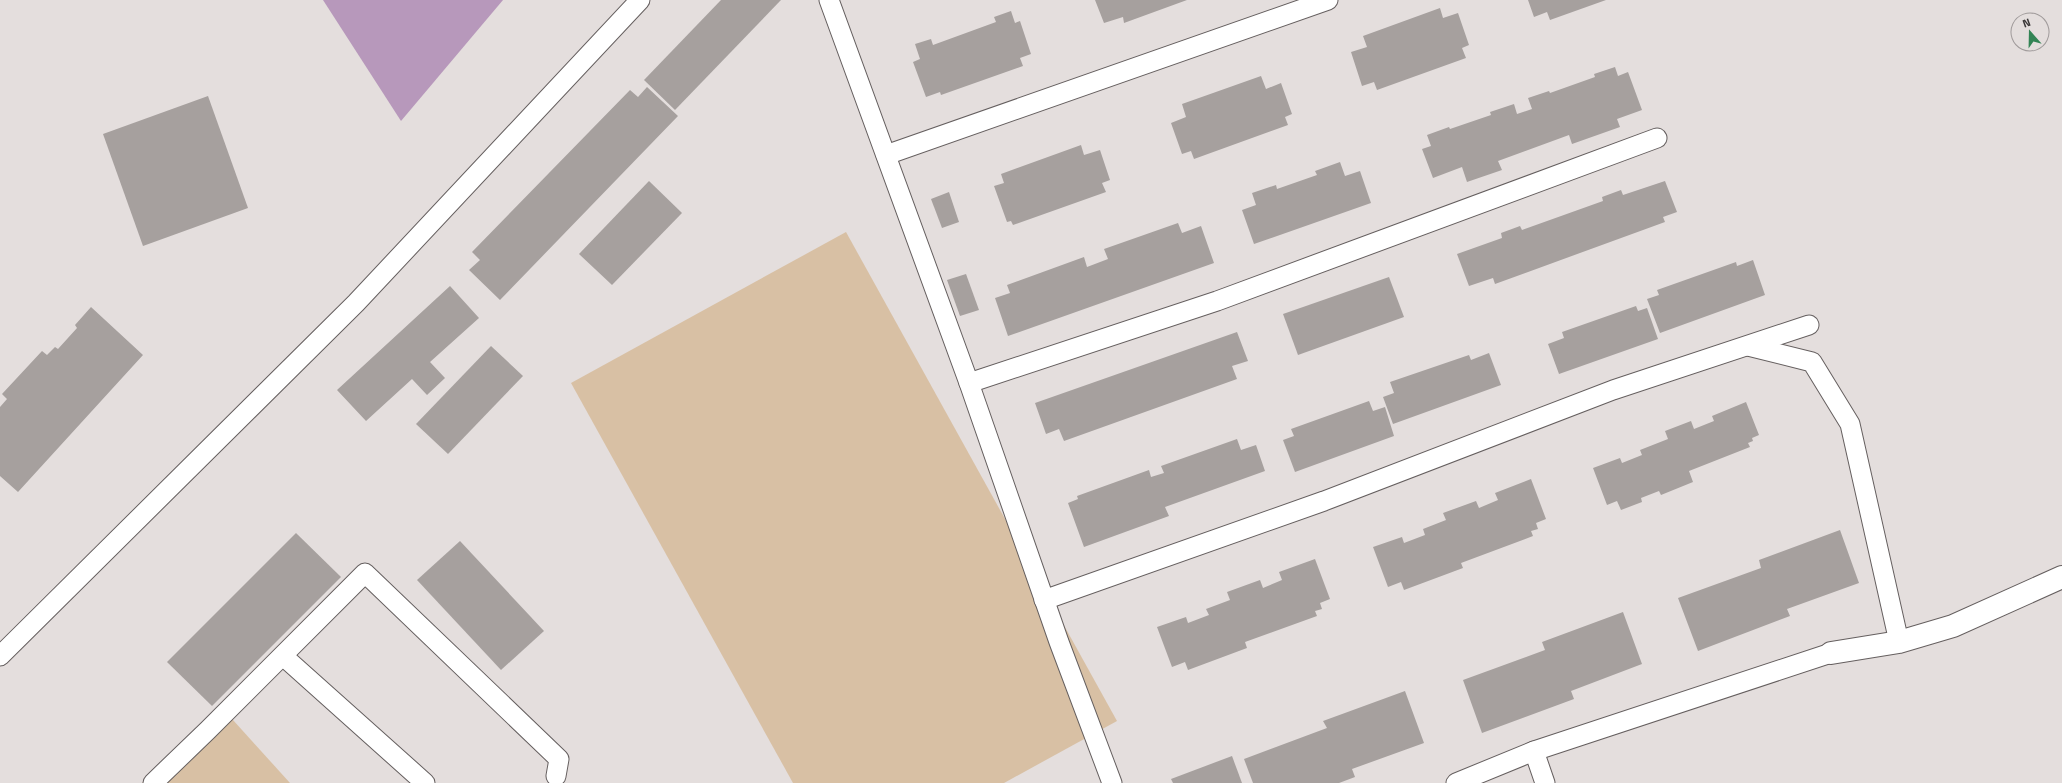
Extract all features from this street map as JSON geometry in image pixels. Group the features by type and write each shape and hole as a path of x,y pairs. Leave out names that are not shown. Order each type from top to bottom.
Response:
{"street":[{"path":"1831,653 1899,642 1953,626 2062,577"}],"lane":[{"path":"0,656 356,303 640,0"},
{"path":"829,0 969,383 1044,600 1112,783"},
{"path":"886,155 1328,0"},
{"path":"969,383 1217,301 1657,138"},
{"path":"1044,600 1324,501 1613,390 1809,325"},
{"path":"1748,346 1812,362 1850,424 1899,642"},
{"path":"153,783 283,656 365,573 559,759 556,776"},
{"path":"1456,783 1534,752 1831,653"},
{"path":"283,656 425,783"},
{"path":"1534,752 1545,783"}],"shaded area":[{"path":"323,0 503,0 401,121"},
{"path":"846,232 1117,721 1004,783 793,783 571,383"},
{"path":"224,710 290,783 142,783"}],"building":[{"path":"721,0 781,0 675,110 644,80"},
{"path":"1095,0 1187,0 1124,23 1123,17 1104,23"},
{"path":"1528,0 1606,0 1550,20 1547,12 1534,17"},
{"path":"1440,8 1443,18 1458,13 1469,45 1462,48 1466,58 1377,90 1374,82 1362,86 1351,52 1367,47 1363,36"},
{"path":"1011,11 1015,23 1020,21 1031,54 1020,58 1023,66 941,95 940,92 926,97 913,62 920,59 915,44 931,39 933,45 996,22 994,17"},
{"path":"1615,67 1618,76 1628,72 1642,110 1617,119 1620,127 1572,144 1569,135 1498,161 1502,170 1467,182 1462,167 1433,178 1422,149 1431,146 1427,135 1491,115 1490,112 1514,104 1517,114 1532,109 1528,98 1549,91 1550,93 1595,77 1594,74"},
{"path":"1261,76 1266,89 1281,83 1292,114 1285,117 1288,125 1194,159 1191,151 1182,154 1171,123 1186,117 1182,104"},
{"path":"647,87 678,116 500,300 469,270 480,260 472,252 630,90 638,97"},
{"path":"208,96 248,208 143,246 103,134"},
{"path":"1081,145 1084,155 1100,150 1110,180 1102,183 1106,192 1013,225 1011,221 1007,222 994,186 1004,183 1001,174"},
{"path":"1340,162 1345,176 1360,171 1371,203 1254,244 1242,210 1256,205 1252,193 1276,185 1277,189 1317,175 1315,171"},
{"path":"649,181 682,213 612,285 579,254"},
{"path":"1665,181 1677,212 1663,217 1665,222 1495,284 1493,278 1469,286 1457,254 1502,238 1501,233 1520,226 1522,230 1603,201 1602,197 1621,190 1623,195"},
{"path":"949,192 959,222 942,228 931,199"},
{"path":"1178,223 1182,233 1201,226 1214,263 1008,336 995,298 1010,293 1007,285 1084,257 1087,267 1108,259 1104,249"},
{"path":"1753,260 1765,295 1660,333 1647,299 1659,295 1657,290 1736,262 1737,266"},
{"path":"966,274 979,310 960,316 947,280"},
{"path":"1389,277 1404,317 1298,355 1283,314"},
{"path":"450,286 479,318 430,362 445,378 427,395 412,379 366,421 337,390"},
{"path":"1636,306 1638,311 1647,308 1658,339 1559,374 1548,344 1564,338 1562,332"},
{"path":"91,307 143,355 18,492 0,476 0,407 7,399 2,394 42,351 47,355 55,347 58,349 77,328 75,325"},
{"path":"1237,332 1248,361 1232,366 1237,379 1064,441 1059,429 1046,434 1035,403"},
{"path":"491,346 523,376 448,454 416,424"},
{"path":"1489,353 1501,385 1393,424 1383,397 1394,393 1390,382 1469,355 1471,360"},
{"path":"1369,401 1373,411 1385,407 1394,436 1295,472 1283,440 1294,436 1291,429"},
{"path":"1746,402 1759,435 1752,438 1753,441 1748,443 1750,447 1689,471 1693,482 1661,495 1659,491 1641,498 1642,502 1621,510 1617,501 1607,505 1593,468 1620,458 1622,463 1642,455 1640,450 1668,439 1665,431 1691,421 1694,429 1714,421 1712,416"},
{"path":"1237,439 1241,450 1256,445 1265,471 1165,507 1169,516 1084,547 1068,503 1078,499 1077,496 1149,470 1151,477 1164,473 1161,466"},
{"path":"1531,479 1546,519 1536,523 1538,529 1531,531 1533,536 1461,563 1463,568 1404,590 1401,582 1388,587 1373,547 1402,537 1404,543 1425,535 1423,529 1446,520 1443,513 1476,501 1479,508 1498,500 1495,493"},
{"path":"1840,530 1859,583 1787,609 1790,616 1698,651 1678,598 1761,568 1759,560"},
{"path":"296,533 341,577 212,706 167,662"},
{"path":"460,541 544,631 501,670 417,580"},
{"path":"1315,559 1330,599 1320,603 1322,609 1315,611 1317,616 1245,642 1247,648 1188,670 1185,662 1172,667 1157,627 1186,617 1188,623 1209,615 1206,609 1230,600 1227,592 1260,580 1263,588 1282,580 1279,572"},
{"path":"1623,612 1642,664 1571,691 1574,699 1482,733 1463,680 1545,650 1542,642"},
{"path":"1405,691 1424,743 1352,769 1355,777 1339,783 1253,783 1244,759 1327,728 1323,721"},
{"path":"1232,756 1242,783 1173,783 1171,779"}]}
